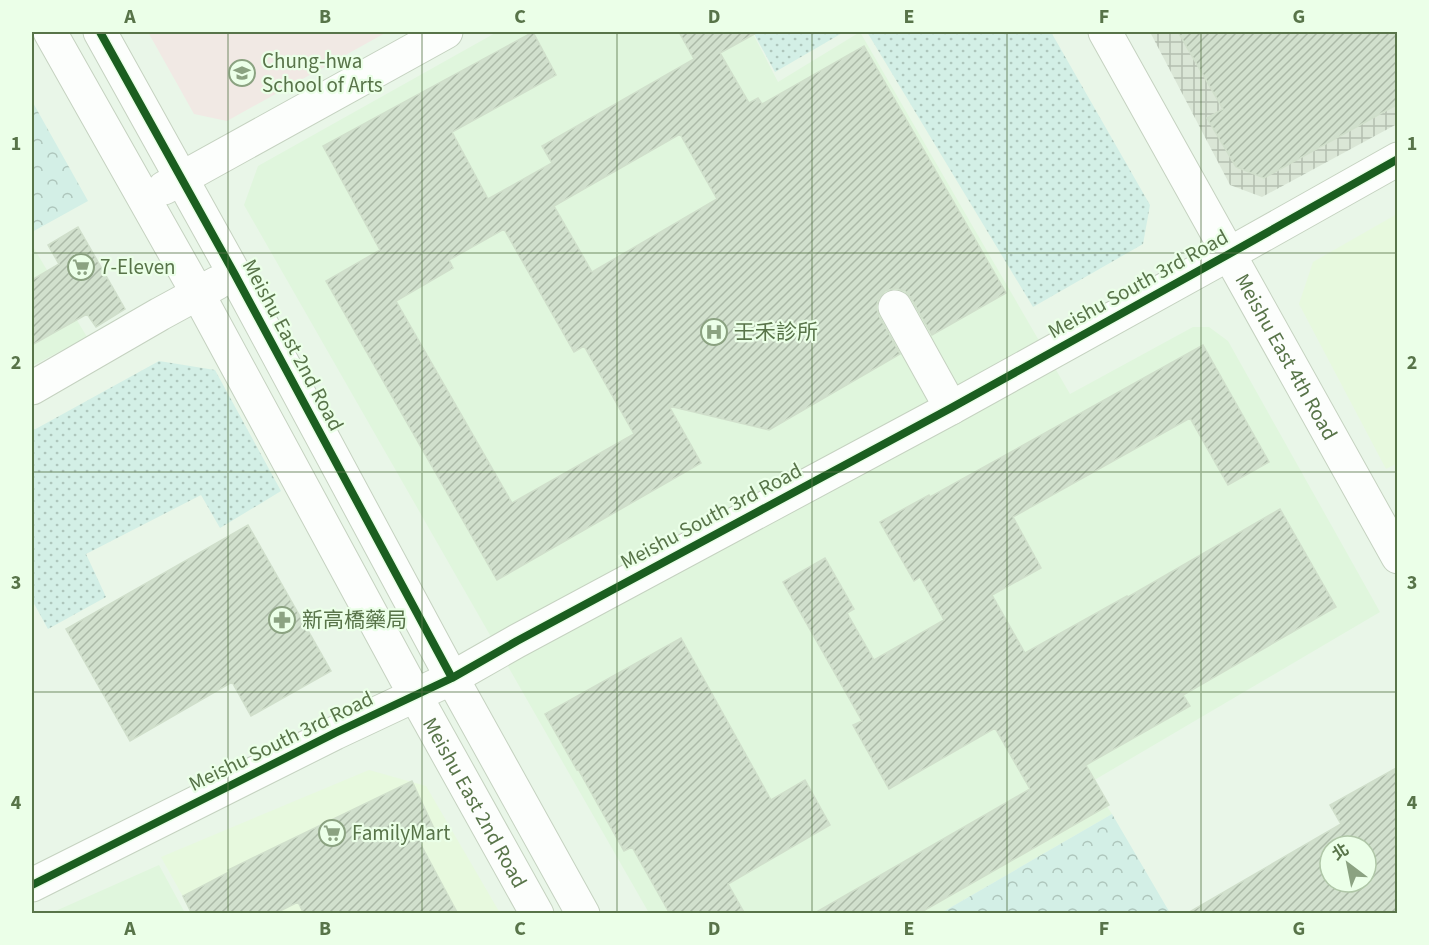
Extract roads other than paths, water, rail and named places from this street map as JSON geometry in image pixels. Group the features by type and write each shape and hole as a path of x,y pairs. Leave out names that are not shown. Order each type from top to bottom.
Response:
{"street":[{"name":"Meishu East 2nd Road","path":"50,32 198,294 415,695 537,914"},
{"name":"Meishu East 2nd Road","path":"100,32 583,914"},
{"path":"144,200 446,32"},
{"name":"Meishu East 4th Road","path":"1105,32 1398,556"},
{"name":"Meishu South 3rd Road","path":"32,885 325,738 452,678 951,408 1398,159"},
{"path":"32,388 234,273"},
{"path":"895,307 951,408"}],"place":[{"name":"Chung-hwa School of Arts","path":"242,73"},
{"name":"7-Eleven","path":"81,267"},
{"name":"壬禾診所","path":"714,332"},
{"name":"新高橋藥局","path":"282,620"},
{"name":"FamilyMart","path":"332,833"}]}
